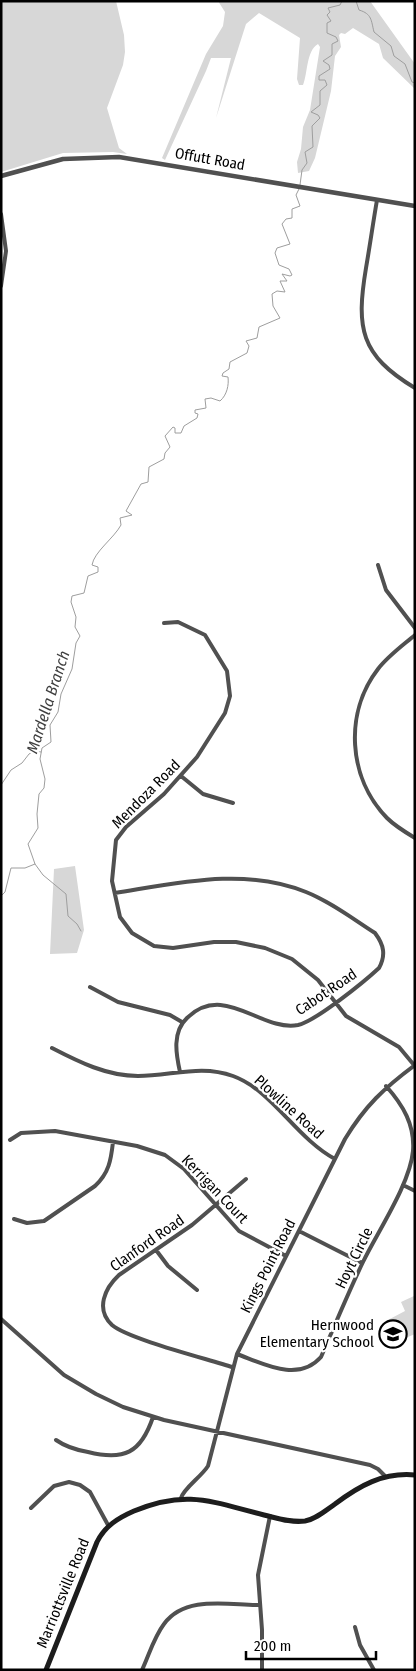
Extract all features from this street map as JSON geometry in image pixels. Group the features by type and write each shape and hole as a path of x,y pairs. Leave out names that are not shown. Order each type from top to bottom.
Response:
{"main road":[{"path":"108,1526 150,1505 181,1498 208,1501 293,1521 312,1519 361,1486 385,1476 415,1475"},
{"name":"Marriottsville Road","path":"46,1670 97,1542 108,1526"}],"street":[{"name":"Offutt Road","path":"1,176 55,160 107,156 415,206"},
{"path":"377,200 361,302 363,328 369,345 381,363 415,388"},
{"path":"1,214 6,251 1,286"},
{"path":"378,565 386,590 415,628"},
{"name":"Mendoza Road","path":"164,623 178,622 205,635 223,662 230,688 225,713 197,757 164,794 126,828 116,840 112,869 117,908 125,926 144,941 162,948 223,942 266,948 292,959 306,969 346,1016 399,1047 414,1065"},
{"path":"415,635 386,659 369,682 358,708 354,736 357,762 371,798 387,818 415,838"},
{"path":"181,776 203,794 233,803"},
{"name":"Cabot Road","path":"115,893 214,878 245,878 281,884 305,892 349,916 376,933 382,944 384,958 379,968 373,974 314,1017 298,1025 281,1024 240,1009 220,1006 201,1008 193,1012 182,1022"},
{"path":"90,987 118,1002 170,1015 182,1022 175,1045 180,1072"},
{"name":"Plowline Road","path":"52,1048 84,1064 111,1073 136,1076 195,1070 216,1071 247,1083 260,1092 312,1144 335,1158"},
{"name":"Kings Point Road","path":"181,1498 182,1493 198,1480 208,1466 218,1432 232,1367 237,1354 335,1158 356,1121 386,1086 414,1065"},
{"name":"Hoyt Circle","path":"237,1354 281,1370 298,1371 314,1365 321,1357 362,1263 402,1185 412,1156 414,1133 404,1108 386,1086"},
{"name":"Kerrigan Court","path":"10,1140 22,1133 44,1131 113,1142 165,1155 184,1169 239,1231 286,1256"},
{"path":"14,1219 28,1223 44,1222 95,1186 102,1180 109,1167 113,1142"},
{"name":"Clanford Road","path":"232,1367 122,1332 106,1317 103,1299 109,1284 192,1225 246,1179"},
{"path":"402,1185 415,1191"},
{"path":"299,1231 362,1263"},
{"path":"156,1250 168,1266 197,1290"},
{"path":"1,1319 46,1361 73,1381 110,1401 153,1417 370,1465 378,1469 385,1476"},
{"path":"56,1440 71,1448 101,1455 118,1456 140,1444 148,1431 153,1417"},
{"path":"32,1508 54,1486 69,1482 80,1485 90,1492 108,1526"},
{"path":"262,1670 262,1630 258,1570 270,1516"},
{"path":"142,1670 163,1625 181,1609 202,1604 259,1605"},
{"path":"355,1627 360,1645 374,1670"}],"shaded area":[{"path":"1,1 116,1 124,35 125,52 123,65 107,108 119,148 127,154 113,152 63,153 1,172"},
{"path":"218,1 370,1 415,64 415,89 383,58 379,44 353,28 345,34 341,33 339,35 341,47 335,56 331,91 315,158 309,171 298,173 297,162 301,149 303,127 310,110 320,47 318,44 311,52 305,80 303,85 299,85 297,79 300,38 259,13 246,24 216,118 231,58 211,58 165,160 162,158 206,54 223,26 225,12"},
{"path":"75,866 84,930 77,953 50,954 54,869"},
{"path":"414,1296 415,1334 396,1342 386,1321 405,1311 401,1302"}],"waterway":[{"name":"Mardella Branch","path":"300,185 302,170 307,163 305,152 313,147 312,126 320,118 311,112 320,105 320,91 327,85 325,80 319,80 319,76 330,69 329,65 323,61 332,55 332,44 338,41 336,37 327,33 327,23 331,21 327,15 330,12 328,8 340,5 342,1"},
{"path":"356,1 359,10 366,13 370,18 374,32 391,46 394,56 405,64 412,82 415,83"},
{"name":"Mardella Branch","path":"1,896 5,892 11,868 25,868 35,864 28,844 38,828 39,794 44,788 45,779 40,759 42,748 51,742 50,725 58,712 61,694 72,669 76,643 80,636 75,627 76,617 71,602 72,596 84,593 88,576 98,572 98,567 92,565 96,555 121,525 120,518 132,515 126,511 141,484 148,482 149,467 164,459 165,453 170,447 165,436 173,427 175,428 175,433 181,433 184,426 197,418 198,414 195,413 195,410 206,408 205,399 211,398 220,401 222,399 227,390 228,380 228,377 222,376 229,369 230,362 247,353 249,346 246,341 257,338 259,327 280,318 273,306 272,294 277,291 285,292 280,281 287,281 282,274 292,275 289,269 279,265 275,253 277,248 290,244 282,224 286,219 292,218 292,209 300,206 296,195 299,189"},
{"path":"1,785 11,770 22,763 29,754 34,751 41,752"},
{"path":"35,864 43,875 66,894 68,916 77,924 81,931"}],"place":[{"name":"Hernwood Elementary School","path":"393,1334"}]}
